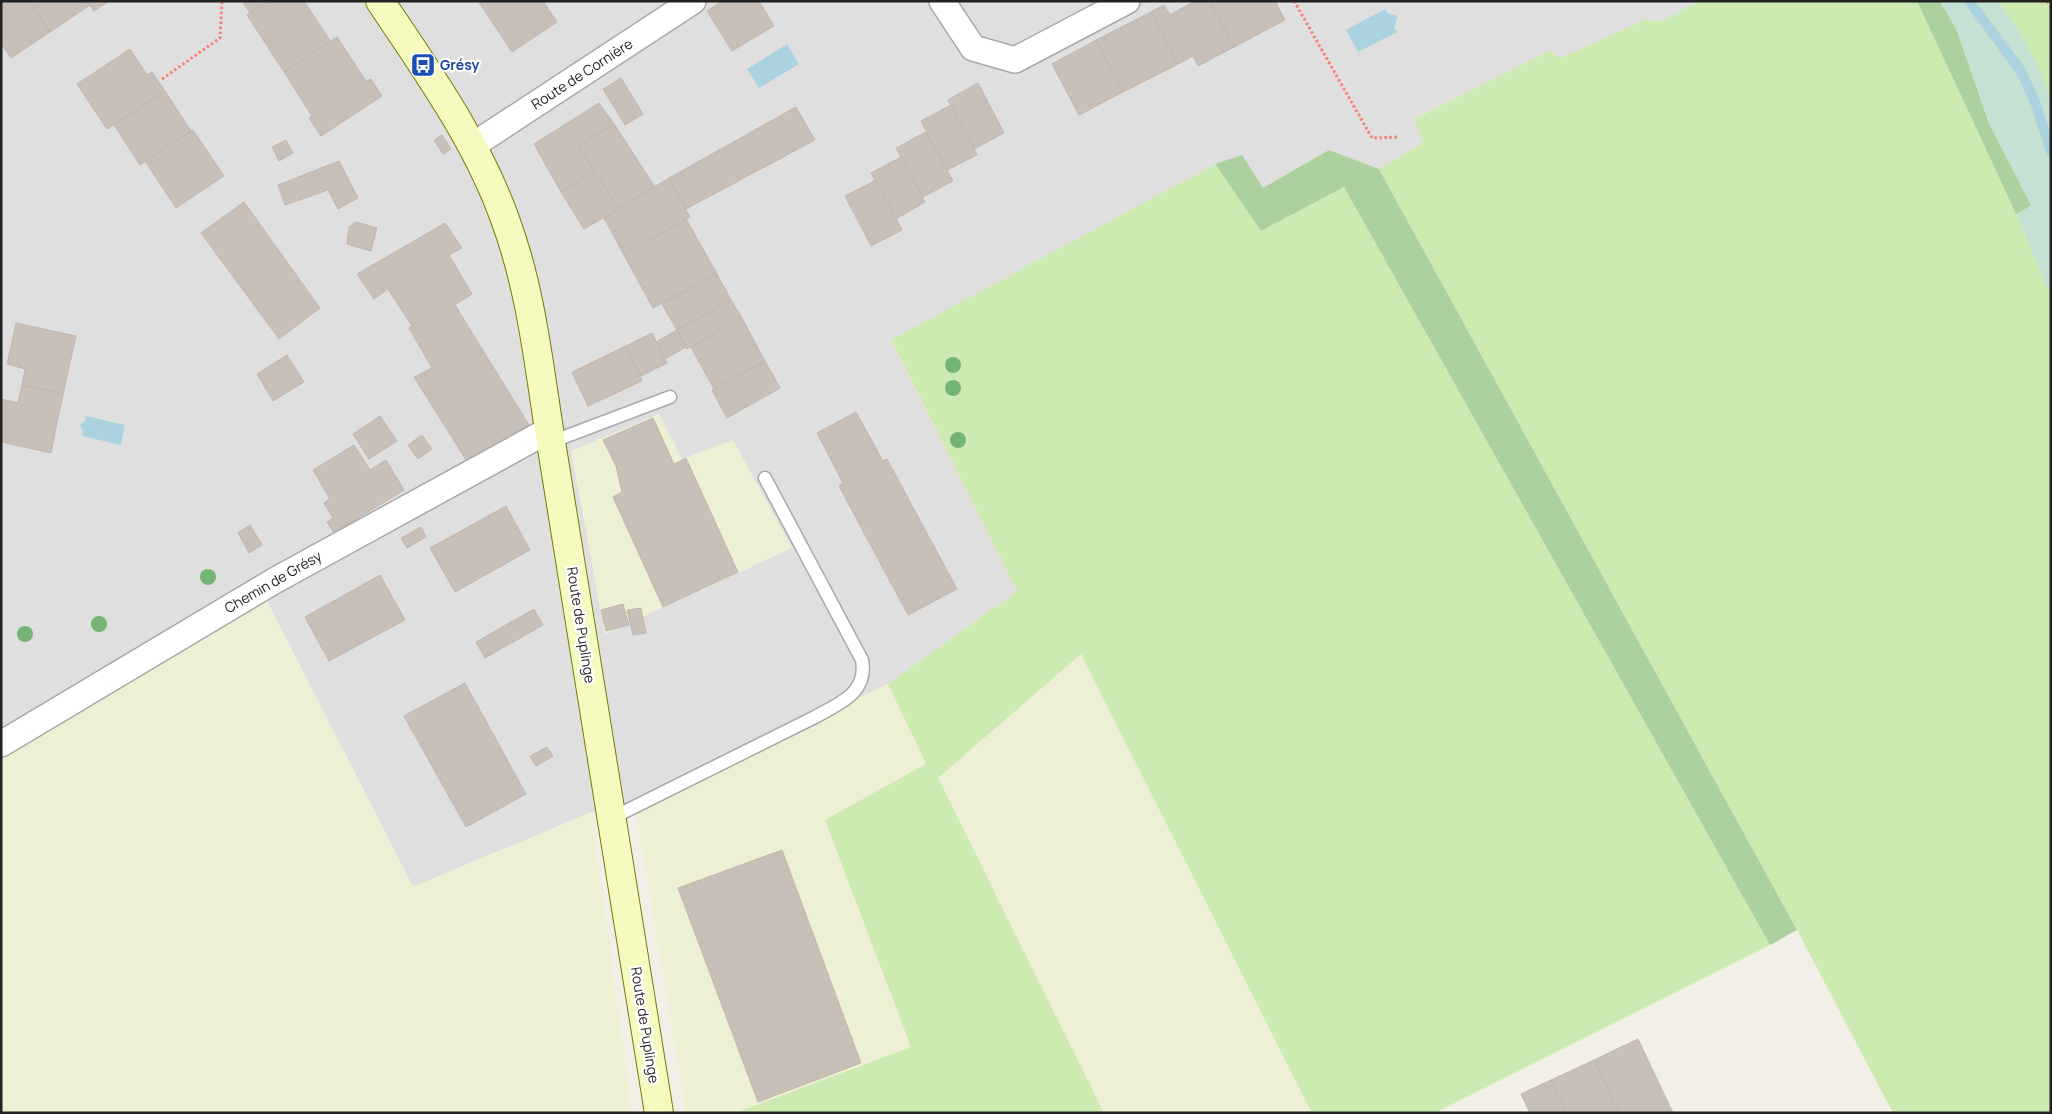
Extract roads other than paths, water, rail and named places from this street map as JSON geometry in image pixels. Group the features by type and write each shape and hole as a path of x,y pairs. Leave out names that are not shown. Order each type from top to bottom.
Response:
{"street":[{"name":"Route de Puplinge","path":"380,1 428,72 472,146 490,181 507,223 525,285 536,336 550,436 659,1113"},
{"name":"Route de Cornière","path":"472,146 693,1"},
{"path":"942,1 973,48 1015,60 1127,1"},
{"name":"Chemin de Grésy","path":"1,744 274,581 550,436"}],"lane":[{"path":"550,436 670,397"},
{"path":"612,818 815,717 842,702 856,690 862,681 864,672 862,660 765,478"}],"water":[{"path":"1385,9 1387,13 1398,16 1394,27 1397,32 1358,52 1346,30"},
{"path":"787,44 799,64 759,88 747,69"},
{"path":"86,416 125,425 121,445 82,436 83,431 80,425 85,421"}],"waterway":[{"path":"1969,1 2021,71 2036,104 2051,152"}],"place":[{"name":"Grésy","path":"423,65"}]}
